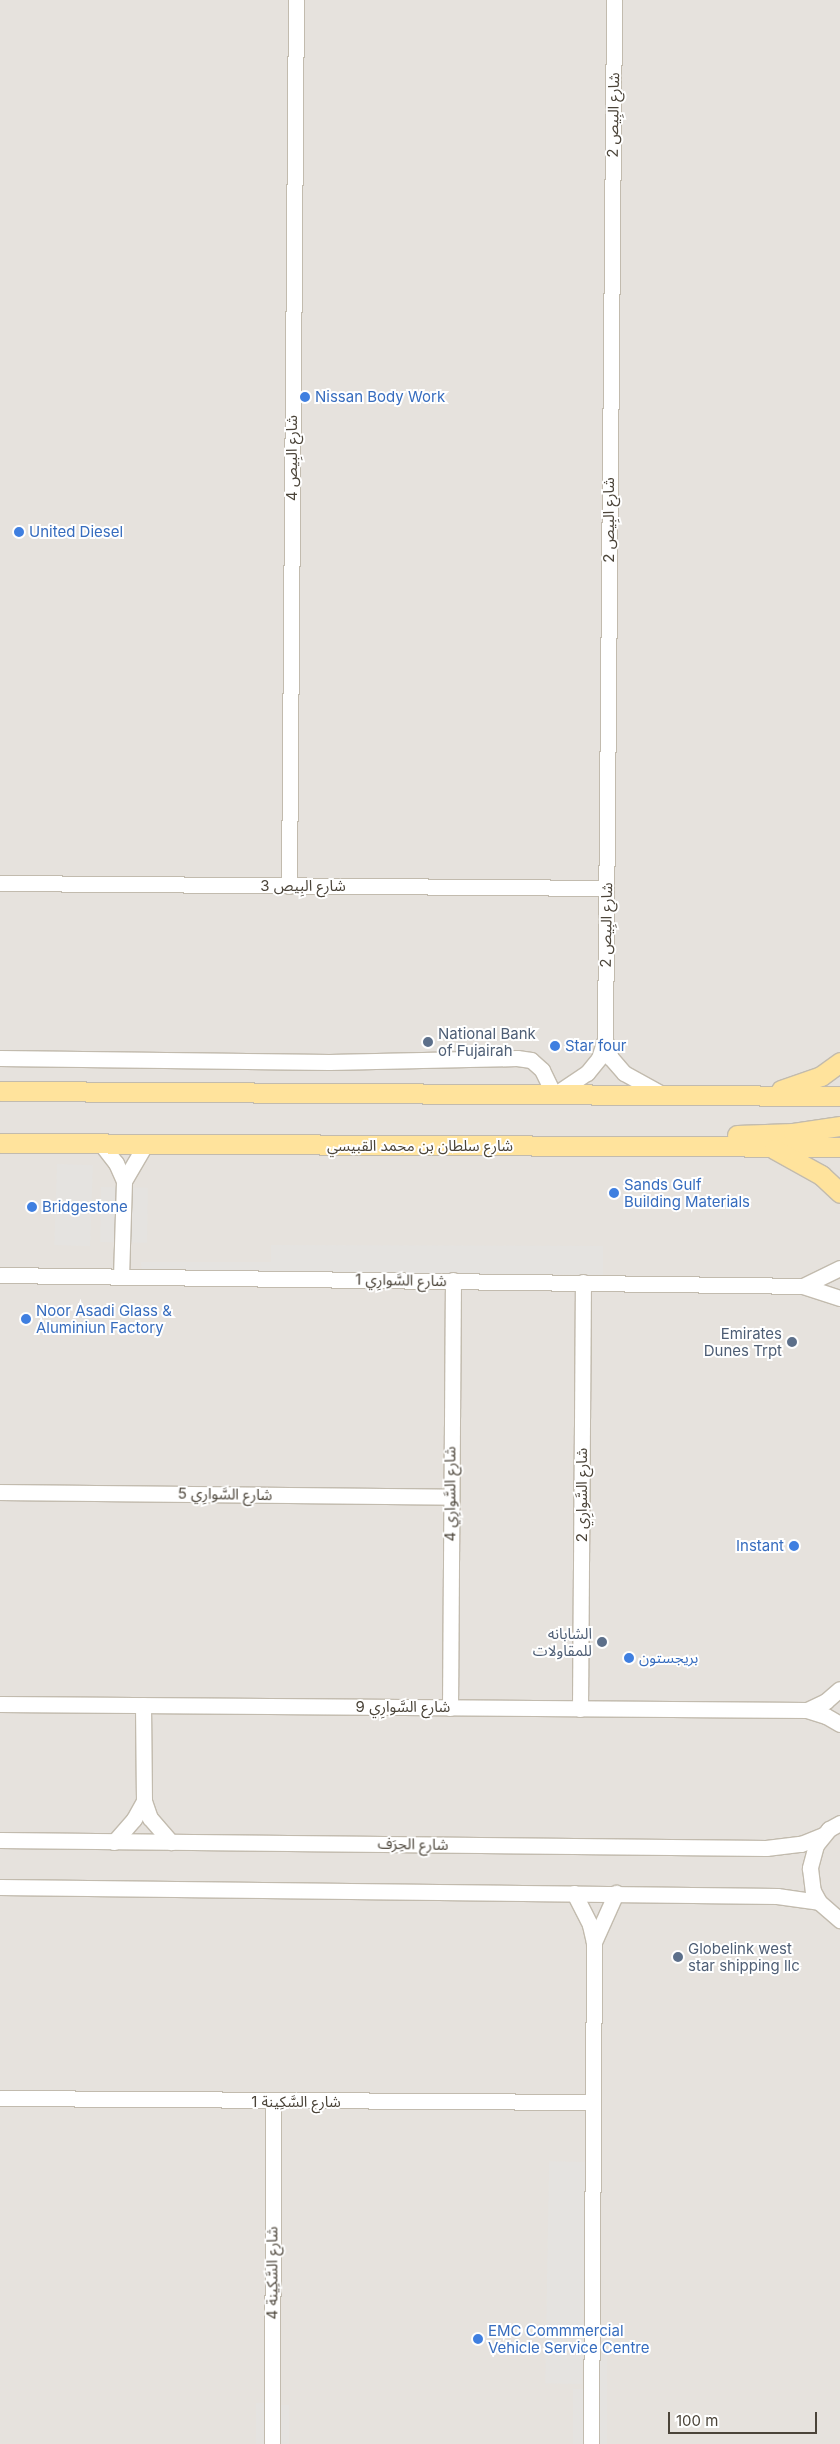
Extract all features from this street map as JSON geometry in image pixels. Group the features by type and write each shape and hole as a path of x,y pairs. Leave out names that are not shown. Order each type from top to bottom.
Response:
{"main road":[{"path":"760,1096 821,1076 840,1062"},
{"path":"0,1091 840,1096"},
{"path":"671,1147 698,1136 793,1133 840,1126"},
{"name":"شارع سلطان بن محمد القبيسي","path":"0,1143 671,1147 840,1146"},
{"path":"771,1147 821,1175 840,1193"}],"street":[{"name":"شارع البِيص 4","path":"289,886 296,0"},
{"name":"شارع البِيص 2","path":"614,0 605,1040 611,1058 624,1073 664,1096"},
{"name":"شارع البِيص 3","path":"0,883 606,888"},
{"name":"شارع البِيص 2","path":"554,1095 593,1066 605,1040"},
{"path":"0,1058 329,1062 517,1058 531,1060 542,1070 554,1095"},
{"path":"101,1144 116,1163 124,1181 120,1277"},
{"path":"124,1181 145,1144"},
{"name":"شارع السَّوارِي 1","path":"803,1286 840,1268"},
{"name":"شارع السَّوارِي 1","path":"0,1275 803,1286 840,1298"},
{"name":"شارع السَّوارِي 4","path":"450,1708 453,1280"},
{"name":"شارع السَّوارِي 2","path":"580,1709 583,1282"},
{"name":"شارع السَّوارِي 5","path":"0,1492 450,1497"},
{"name":"شارع السَّوارِي 9","path":"807,1710 826,1701 840,1689"},
{"name":"شارع السَّوارِي 9","path":"0,1704 807,1710 826,1716 840,1724"},
{"path":"143,1705 144,1801 150,1818 171,1842"},
{"path":"114,1842 134,1819 144,1801"},
{"path":"839,1820 823,1835 812,1856 810,1868 813,1891 829,1911 840,1931"},
{"name":"شارع الحِرَف","path":"0,1840 766,1848 801,1844 823,1835"},
{"path":"0,1887 777,1896 829,1911"},
{"path":"574,1893 590,1925 594,1942 591,2444"},
{"path":"594,1942 616,1893"},
{"name":"شارع السَّكِينة 1","path":"0,2098 273,2102 592,2102"},
{"name":"شارع السَّكِينة 4","path":"272,2444 273,2102"}],"shaded area":[{"path":"0,0 840,0 840,2444 0,2444"},
{"path":"57,1164 93,1165 90,1246 54,1245"},
{"path":"101,1187 148,1188 147,1243 100,1242"},
{"path":"271,1245 603,1246 603,1275 142,1270 141,1262 271,1262"},
{"path":"549,2161 586,2162 582,2384 545,2383"},
{"path":"597,2354 607,2354 607,2444 597,2444"},
{"path":"573,2389 583,2389 583,2444 573,2444"},
{"path":"256,2403 265,2403 265,2444 256,2444"},
{"path":"280,2405 289,2405 289,2444 280,2444"}],"place":[{"name":"Nissan Body Work","path":"305,397"},
{"name":"United Diesel","path":"19,532"},
{"name":"National Bank of Fujairah","path":"428,1042"},
{"name":"Star four","path":"555,1046"},
{"name":"Sands Gulf Building Materials","path":"614,1193"},
{"name":"Bridgestone","path":"32,1207"},
{"name":"Noor Asadi Glass & Aluminiun Factory","path":"26,1319"},
{"name":"Emirates Dunes Trpt","path":"792,1342"},
{"name":"Instant","path":"794,1546"},
{"name":"الشابانه للمقاولات","path":"602,1642"},
{"name":"بريجستون","path":"629,1658"},
{"name":"Globelink west star shipping llc","path":"678,1957"},
{"name":"EMC Commmercial Vehicle Service Centre","path":"478,2339"}]}
